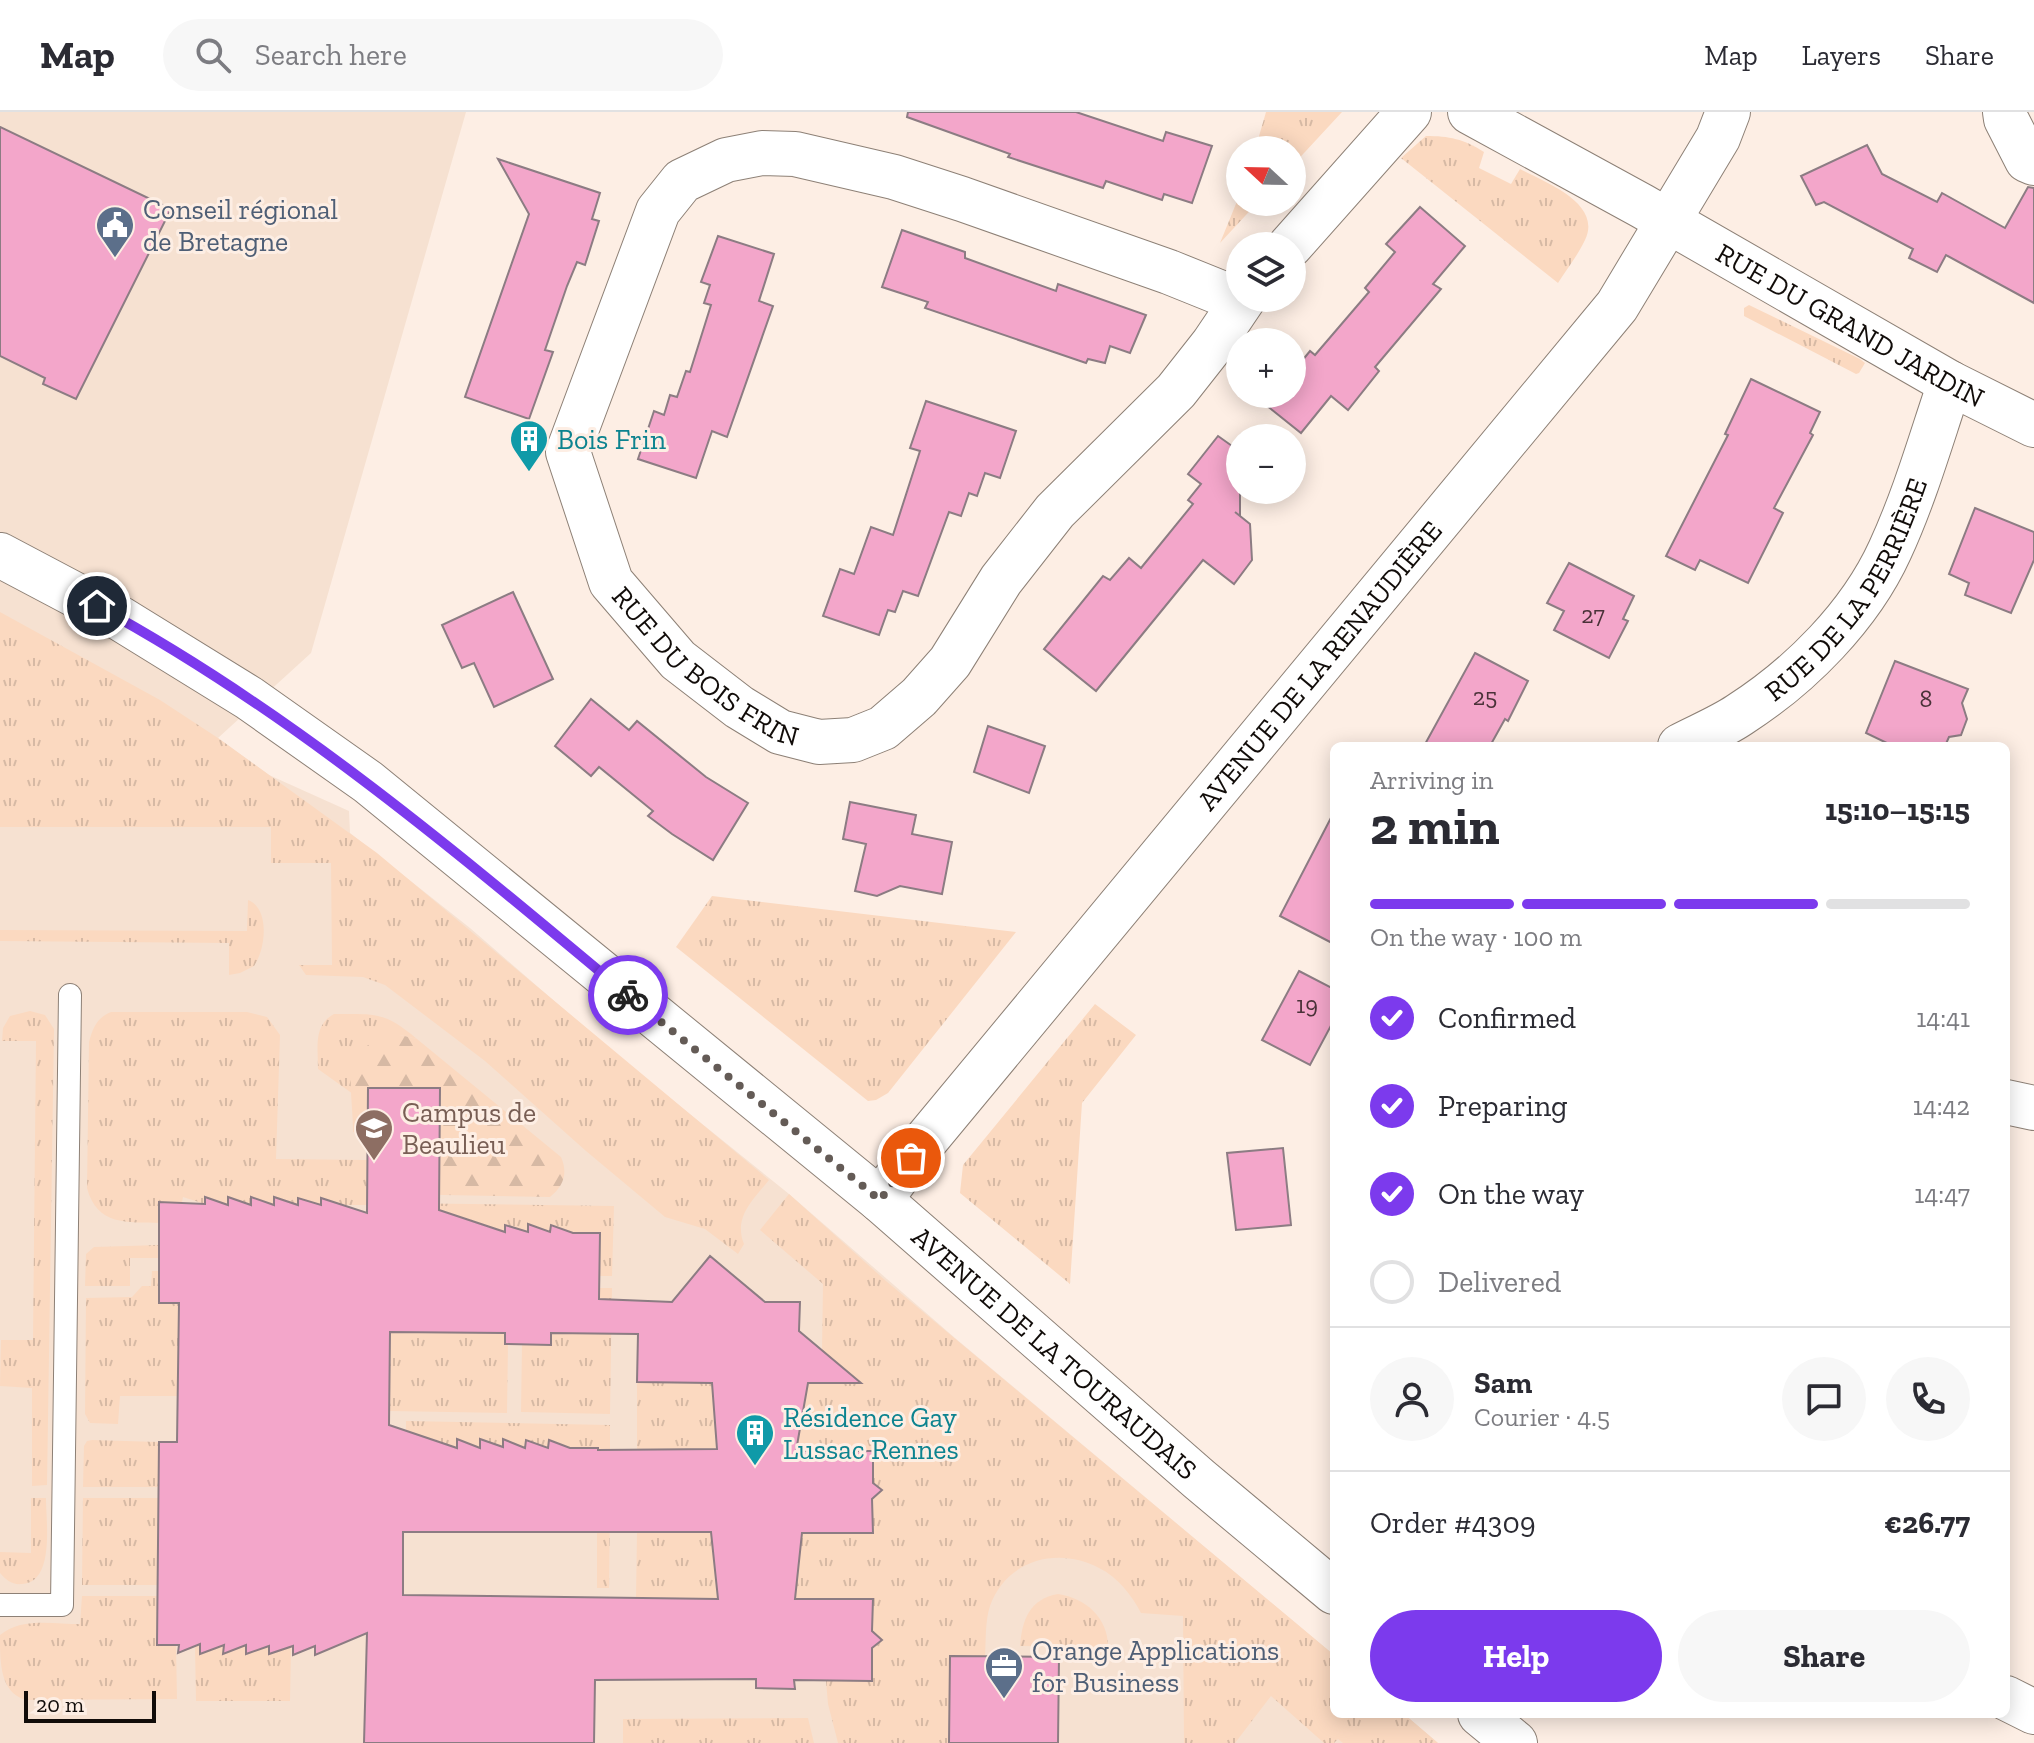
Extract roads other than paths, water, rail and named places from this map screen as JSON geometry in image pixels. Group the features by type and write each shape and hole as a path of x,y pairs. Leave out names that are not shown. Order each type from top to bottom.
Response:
{"street":[{"path":"1302,232 1409,112"},
{"name":"RUE DU GRAND JARDIN","path":"1470,112 1950,383 2034,425"},
{"name":"AVENUE DE LA RENAUDIÈRE","path":"880,1200 922,1145 1617,306 1718,138 1728,112"},
{"path":"2005,112 2027,160 2034,163"},
{"name":"RUE DU BOIS FRIN","path":"762,153 795,154 894,177 1242,299 1213,344 1176,391 1055,511 1001,580 950,662 912,703 883,728 853,740 819,742 780,732 739,707 678,660 611,582 568,452 658,211 682,181 726,160 762,153"},
{"name":"RUE DE LA PERRIÈRE","path":"1687,742 1738,715 1785,681 1857,606 1889,553 1909,505 1950,383"},
{"name":"AVENUE DE LA TOURAUDAIS","path":"0,555 121,619 249,698 368,782 880,1200 1199,1479 1330,1589"},
{"path":"2010,1103 2034,1108"},
{"path":"2010,1700 2034,1712"},
{"path":"1485,1718 1515,1743"}],"lane":[{"path":"0,1605 62,1605 70,995"}],"place":[{"name":"Conseil régional de Bretagne","path":"115,259"},
{"name":"Bois Frin","path":"529,473"},
{"name":"Campus de Beaulieu","path":"374,1162"},
{"name":"Résidence Gay Lussac Rennes","path":"755,1467"},
{"name":"Orange Applications for Business","path":"1004,1700"}]}
